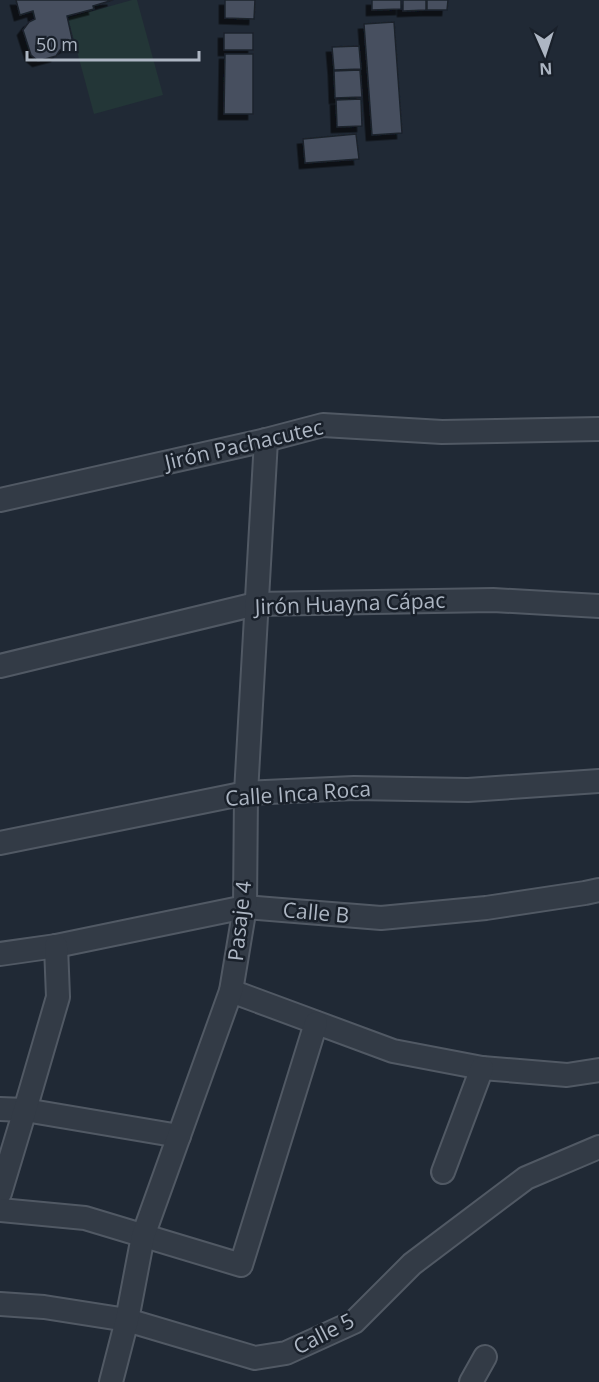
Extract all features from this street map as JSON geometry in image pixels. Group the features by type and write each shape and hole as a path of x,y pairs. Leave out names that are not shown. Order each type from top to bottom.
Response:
{"street":[{"name":"Jirón Pachacutec","path":"0,500 323,425 442,432 599,429"},
{"name":"Pasaje 4","path":"111,1382 127,1320 143,1236 231,991 245,907 246,793 266,440"},
{"name":"Jirón Huayna Cápac","path":"0,666 256,604 493,600 599,606"},
{"name":"Calle Inca Roca","path":"0,843 246,793 354,788 468,790 599,781"},
{"name":"Calle B","path":"0,954 56,946 245,907 381,918 486,908 599,890"},
{"path":"0,1193 58,997 56,946"},
{"path":"231,991 393,1051 483,1068 567,1075 599,1070"},
{"path":"0,1210 85,1218 241,1265 316,1023"},
{"path":"443,1172 483,1068"},
{"path":"0,1109 26,1110 180,1136"},
{"name":"Calle 5","path":"0,1304 44,1306 127,1320 255,1358 286,1353 354,1322 412,1264 526,1178 599,1147"},
{"path":"471,1382 485,1357"}],"shaded area":[{"path":"137,0 163,95 94,114 68,18"}],"building":[{"path":"16,0 113,0 93,6 94,9 67,16 73,43 60,50 56,56 38,61 31,55 23,30 29,22 35,19 33,11 20,15"},
{"path":"225,0 255,0 254,19 225,18"},
{"path":"372,0 401,0 401,9 372,10"},
{"path":"403,0 426,0 426,10 403,11"},
{"path":"427,0 448,0 447,10 427,10"},
{"path":"394,22 402,133 372,135 364,24"},
{"path":"224,33 253,33 253,50 224,50"},
{"path":"359,46 361,69 334,70 332,47"},
{"path":"225,54 253,54 253,114 224,114"},
{"path":"360,70 362,97 335,98 334,71"},
{"path":"361,99 362,126 337,127 336,100"},
{"path":"356,134 359,159 305,163 303,139"}]}
